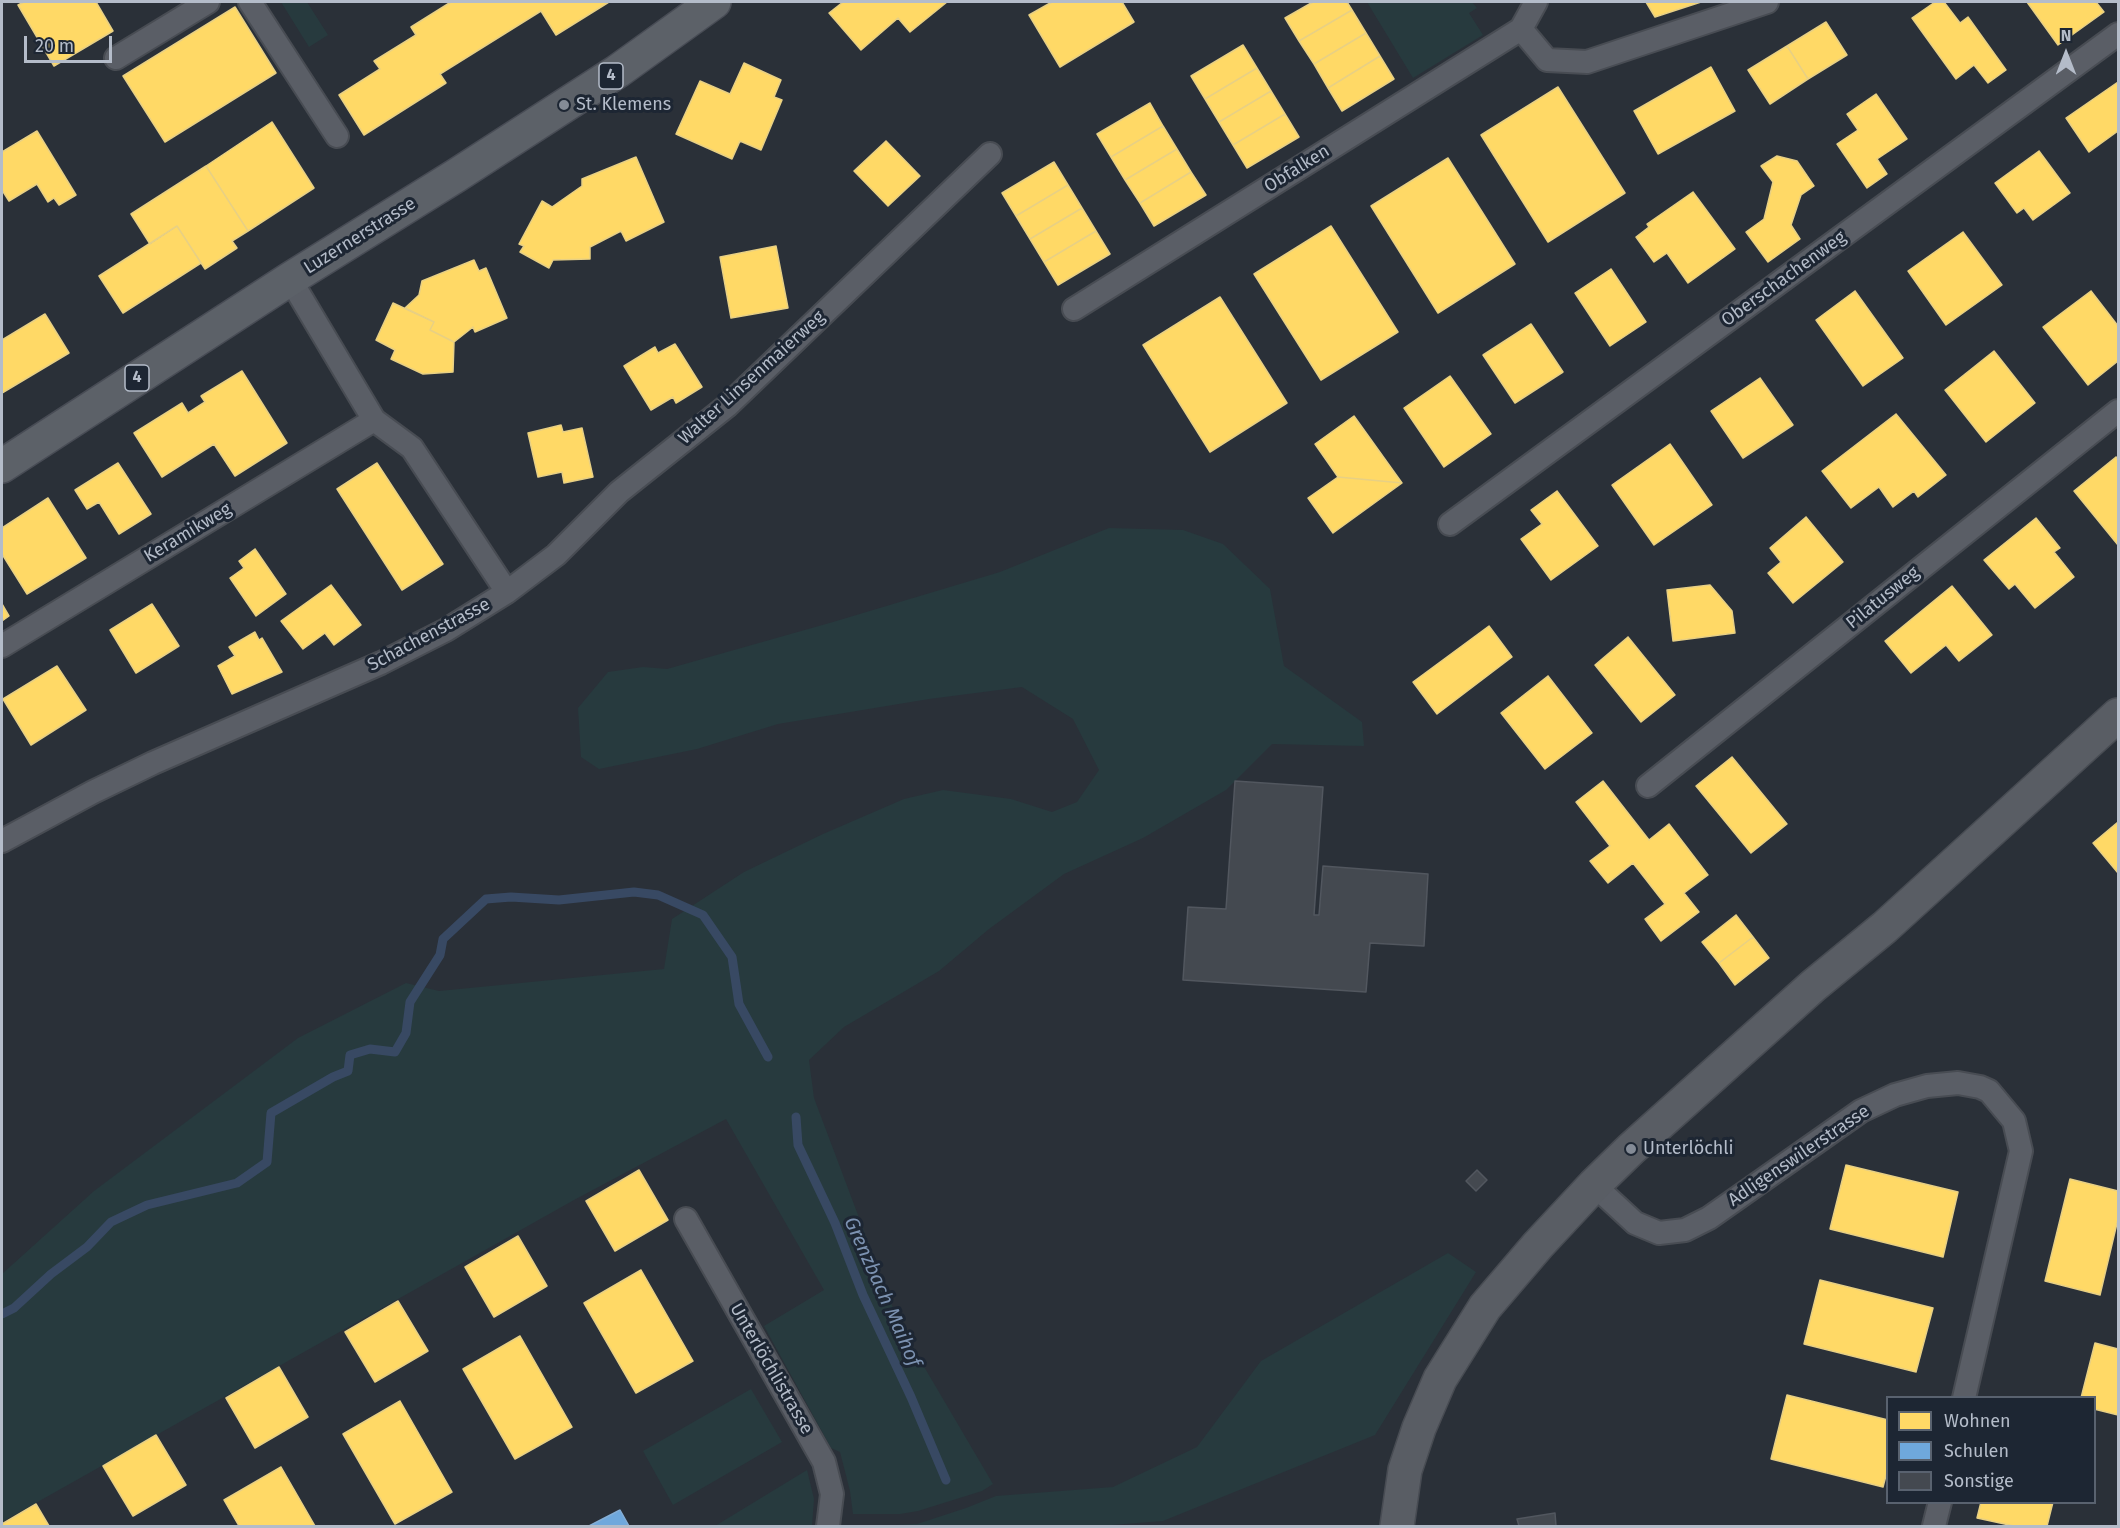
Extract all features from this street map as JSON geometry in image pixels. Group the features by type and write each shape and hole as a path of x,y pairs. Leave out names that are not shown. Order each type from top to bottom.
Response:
{"main road":[{"name":"Luzernerstrasse","path":"2,466 290,279 458,175 618,71 714,2"},
{"path":"1397,1527 1405,1470 1419,1428 1440,1379 1485,1306 1538,1245 1593,1185 1806,992 1885,927 2118,715"}],"street":[{"path":"116,58 208,2"},
{"path":"250,2 337,136"},
{"name":"Obfalken","path":"1074,309 1521,29 1536,2"},
{"path":"1521,29 1546,60 1587,63 1767,2"},
{"name":"Oberschachenweg","path":"1450,524 2118,34"},
{"name":"Walter Linsenmaierweg","path":"507,592 556,555 620,492 727,405 990,154"},
{"name":"Schachenstrasse","path":"2,841 153,763 381,663 446,630 507,592 412,448 374,420 290,279"},
{"name":"Pilatusweg","path":"1648,786 2118,411"},
{"name":"Keramikweg","path":"2,646 374,420"},
{"name":"Adligenswilerstrasse","path":"1593,1185 1635,1223 1659,1233 1685,1230 1709,1218 1861,1111 1895,1095 1928,1086 1958,1083 1989,1091 2014,1120 2021,1151 1964,1396"},
{"name":"Unterlöchlistrasse","path":"686,1219 824,1462 832,1494 828,1527"},
{"path":"1934,1527 1940,1504"}],"green space":[{"path":"281,2 307,2 328,35 309,47"},
{"path":"1367,2 1472,2 1477,8 1469,13 1483,35 1413,78"},
{"path":"1109,528 1183,530 1223,544 1270,589 1284,666 1362,722 1364,746 1272,744 1226,790 1143,838 1064,874 989,929 939,971 844,1027 809,1060 814,1098 899,1324 993,1484 982,1491 918,1511 900,1514 853,1514 840,1452 831,1448 764,1326 824,1290 726,1119 574,1200 2,1522 2,1274 94,1191 298,1038 406,983 439,991 664,969 672,919 744,872 823,834 904,799 943,790 1011,799 1052,812 1077,802 1099,770 1073,719 1022,687 929,699 778,724 697,749 599,769 581,757 578,708 608,672 643,667 667,669 833,622 1000,572"},
{"path":"1448,1253 1476,1272 1375,1435 1163,1521 1099,1526 876,1526 917,1524 996,1496 1113,1487 1197,1447 1261,1361"},
{"path":"751,1389 782,1442 673,1505 643,1451"},
{"path":"807,1470 814,1499 812,1526 715,1526"}],"building: Wohnen":[{"path":"24,2 96,2 113,31 54,66 18,5"},
{"path":"451,2 609,2 556,35 541,11 440,74 446,83 364,135 339,95 380,69 374,61 416,35 411,27"},
{"path":"843,2 947,2 910,32 898,18 861,50 829,13"},
{"path":"1052,2 1122,2 1134,22 1060,67 1029,15"},
{"path":"1313,2 1347,2 1352,10 1299,41 1285,18"},
{"path":"1646,2 1701,2 1655,17"},
{"path":"1935,2 1944,2 1960,23 1968,17 2006,70 1988,83 1974,65 1956,79 1912,18"},
{"path":"2027,2 2096,2 2104,12 2058,45"},
{"path":"235,7 276,73 165,142 123,76"},
{"path":"1352,10 1366,33 1314,64 1299,41"},
{"path":"1826,22 1847,55 1808,79 1787,46"},
{"path":"1366,33 1380,56 1328,88 1314,64"},
{"path":"1243,45 1257,68 1205,99 1191,76"},
{"path":"1787,46 1808,79 1770,104 1748,70"},
{"path":"1380,56 1394,79 1342,111 1328,88"},
{"path":"744,63 781,80 774,97 782,100 761,150 740,141 732,159 676,134 700,81 730,94"},
{"path":"1711,67 1735,111 1658,154 1634,111"},
{"path":"1257,68 1271,91 1219,122 1205,99"},
{"path":"2118,82 2118,131 2089,152 2066,118"},
{"path":"1558,87 1625,193 1548,242 1481,135"},
{"path":"1271,91 1285,114 1233,145 1219,122"},
{"path":"1876,94 1907,139 1877,159 1887,174 1867,188 1837,144 1858,130 1847,114"},
{"path":"1150,103 1163,126 1111,157 1097,134"},
{"path":"1285,114 1299,137 1247,168 1233,145"},
{"path":"272,122 314,188 248,231 206,166"},
{"path":"1163,126 1177,149 1125,180 1111,157"},
{"path":"37,131 76,195 59,205 54,198 48,202 37,184 9,201 2,190 2,152"},
{"path":"886,141 920,176 888,206 854,171"},
{"path":"1177,149 1191,172 1140,203 1125,180"},
{"path":"2039,151 2070,193 2033,220 2024,208 2017,213 1995,183"},
{"path":"1777,156 1797,161 1814,186 1801,195 1791,225 1800,239 1768,262 1746,232 1764,219 1773,182 1761,166"},
{"path":"636,157 664,222 626,241 621,231 590,247 590,259 553,260 549,268 520,252 524,246 519,244 542,201 552,207 582,186 582,179"},
{"path":"1448,158 1515,264 1438,313 1371,206"},
{"path":"1054,162 1068,185 1016,216 1002,193"},
{"path":"206,166 248,231 232,241 237,248 205,269 177,226 150,244 131,214"},
{"path":"1191,172 1206,195 1154,226 1140,203"},
{"path":"1068,185 1082,208 1030,239 1016,216"},
{"path":"1693,192 1735,249 1688,283 1667,253 1654,262 1636,237 1649,227 1647,224"},
{"path":"1082,208 1096,231 1044,262 1030,239"},
{"path":"177,226 201,263 123,313 99,276"},
{"path":"1331,226 1398,332 1321,380 1254,274"},
{"path":"1096,231 1110,254 1058,285 1044,262"},
{"path":"1963,232 2002,285 1946,325 1908,271"},
{"path":"776,246 788,308 731,318 720,257"},
{"path":"474,260 479,271 486,268 507,318 475,332 473,327 454,342 430,330 434,322 405,308 419,295 422,281"},
{"path":"1611,269 1646,322 1610,346 1575,293"},
{"path":"1855,291 1903,358 1863,386 1816,320"},
{"path":"2091,291 2118,326 2118,361 2088,385 2043,327"},
{"path":"1220,297 1287,403 1210,452 1143,345"},
{"path":"393,303 434,322 430,330 454,342 453,372 423,374 391,359 395,350 376,340"},
{"path":"45,314 69,353 2,393 2,340"},
{"path":"1531,324 1563,372 1515,403 1483,355"},
{"path":"675,344 702,387 676,403 673,397 651,410 624,366 655,347 658,353"},
{"path":"1994,351 2035,403 1986,442 1945,390"},
{"path":"242,371 287,443 235,476 214,444 162,477 134,433 182,403 188,413 205,402 201,396"},
{"path":"1450,376 1491,434 1444,467 1404,408"},
{"path":"1760,378 1793,425 1743,458 1711,411"},
{"path":"1896,414 1946,475 1918,497 1914,491 1893,507 1879,487 1851,508 1822,471"},
{"path":"1354,416 1402,483 1338,477 1315,444"},
{"path":"561,425 563,432 582,428 593,477 564,483 562,472 538,477 528,433"},
{"path":"1670,444 1712,505 1654,545 1612,485"},
{"path":"2116,457 2118,460 2118,545 2074,491"},
{"path":"118,463 151,514 119,534 99,502 87,509 75,490"},
{"path":"377,463 443,564 402,590 337,489"},
{"path":"1338,477 1402,483 1333,533 1308,498"},
{"path":"1557,491 1598,546 1551,580 1521,539 1542,524 1531,510"},
{"path":"48,498 86,558 27,594 2,554 2,528"},
{"path":"1806,517 1843,562 1793,603 1768,573 1781,562 1770,548"},
{"path":"2036,518 2060,548 2054,552 2074,577 2035,608 2015,584 2009,589 1984,560"},
{"path":"255,549 286,594 256,616 230,578 244,568 239,561"},
{"path":"331,585 361,625 334,645 325,633 303,649 281,621"},
{"path":"1710,585 1732,611 1735,633 1673,641 1667,590"},
{"path":"1952,586 1992,635 1959,661 1946,645 1911,673 1885,641"},
{"path":"2,604 9,616 2,621"},
{"path":"152,604 179,646 136,673 110,630"},
{"path":"1489,626 1512,657 1437,714 1413,682"},
{"path":"255,632 259,640 262,638 282,672 232,694 218,666 235,656 229,647"},
{"path":"1628,637 1675,695 1641,722 1595,665"},
{"path":"57,666 86,710 31,745 3,699"},
{"path":"1548,676 1592,733 1545,769 1501,713"},
{"path":"1732,757 1787,824 1751,853 1696,786"},
{"path":"1603,781 1649,840 1669,824 1708,875 1684,893 1699,912 1661,941 1645,919 1665,904 1633,863 1608,883 1590,861 1610,846 1576,802"},
{"path":"2118,822 2118,873 2093,843"},
{"path":"1736,915 1753,937 1719,963 1702,942"},
{"path":"1753,937 1769,958 1735,985 1719,963"},
{"path":"1846,1165 1958,1192 1943,1257 1830,1229"},
{"path":"639,1170 668,1220 615,1251 586,1201"},
{"path":"2070,1179 2118,1191 2118,1219 2100,1295 2045,1281"},
{"path":"518,1236 547,1286 494,1317 465,1267"},
{"path":"641,1270 693,1361 636,1393 584,1303"},
{"path":"1820,1280 1933,1308 1916,1372 1804,1344"},
{"path":"398,1301 428,1351 375,1382 345,1332"},
{"path":"520,1336 572,1427 515,1459 463,1369"},
{"path":"2095,1343 2118,1349 2118,1415 2096,1410 2096,1396 2082,1396"},
{"path":"279,1367 308,1417 255,1448 226,1398"},
{"path":"1787,1395 1886,1420 1886,1476 1883,1487 1771,1459"},
{"path":"400,1401 452,1492 395,1524 343,1434"},
{"path":"156,1435 186,1485 133,1516 103,1466"},
{"path":"281,1467 315,1526 239,1526 224,1500"},
{"path":"36,1504 49,1526 2,1526 2,1524"},
{"path":"1980,1504 2052,1504 2047,1526 2014,1526 1977,1518"}],"building: Schulen":[{"path":"620,1510 629,1526 589,1526"}],"building: Sonstige":[{"path":"1235,781 1323,787 1314,915 1319,915 1323,866 1428,874 1424,946 1370,943 1366,992 1183,980 1188,907 1226,909"},
{"path":"1477,1170 1487,1180 1476,1191 1466,1181"},
{"path":"1555,1513 1556,1526 1519,1526 1517,1519"}],"waterway":[{"name":"Grenzbach Maihof","path":"2,1314 14,1308 51,1274 87,1247 111,1222 147,1205 237,1183 267,1162 271,1113 333,1077 348,1071 350,1055 370,1049 395,1052 406,1033 410,1002 440,955 443,939 486,899 511,897 559,900 634,892 658,895 703,915 732,957 739,1004 768,1057"},
{"name":"Grenzbach Maihof","path":"796,1117 798,1145 835,1223 863,1295 911,1397 946,1480"}],"place":[{"name":"St. Klemens","path":"564,105"},
{"name":"Unterlöchli","path":"1631,1149"}]}
